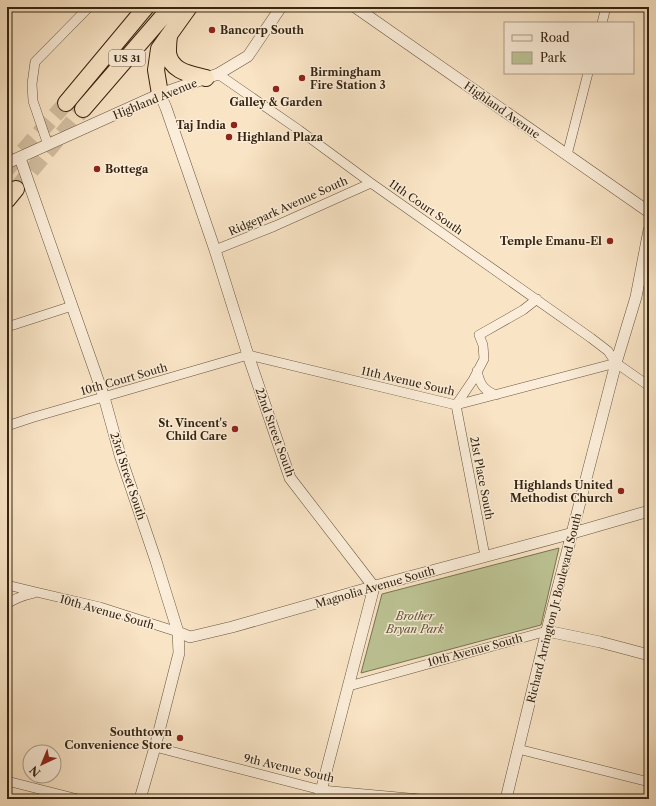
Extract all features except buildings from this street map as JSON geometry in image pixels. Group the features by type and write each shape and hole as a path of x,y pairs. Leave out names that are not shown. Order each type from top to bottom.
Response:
{"highway":[{"name":"US 31","path":"66,103 146,7"},
{"name":"US 31","path":"83,109 171,7"},
{"path":"160,94 156,70 159,49 189,7"},
{"path":"169,35 168,55 175,67 183,72 212,76"}],"street":[{"path":"48,145 33,101 32,84 35,62 89,7"},
{"name":"Highland Avenue","path":"355,7 649,212"},
{"path":"602,22 606,7"},
{"name":"Highland Avenue","path":"7,163 160,94 212,76 248,56 281,8"},
{"path":"567,155 588,74"},
{"name":"11th Court South","path":"212,76 299,130 371,183 537,299 608,351 616,363"},
{"name":"22nd Street South","path":"160,94 215,250 248,355 290,478 374,587"},
{"name":"23rd Street South","path":"20,158 104,397 120,455 156,561 178,632 179,653 140,799"},
{"name":"Ridgepark Avenue South","path":"215,250 275,226 371,183"},
{"name":"Richard Arrington Jr Boulevard South","path":"506,799 547,631 616,363 636,297 649,230"},
{"path":"456,405 484,359 483,345 479,335 523,310 537,299"},
{"path":"7,327 72,306"},
{"name":"11th Avenue South","path":"248,355 456,405 616,363"},
{"name":"10th Court South","path":"7,426 248,355"},
{"path":"616,363 649,386"},
{"path":"477,371 482,385 488,392 496,394"},
{"name":"21st Place South","path":"456,405 485,556"},
{"name":"Magnolia Avenue South","path":"178,632 190,637 232,627 649,511"},
{"name":"10th Avenue South","path":"7,584 100,607 178,632"},
{"path":"320,795 374,587"},
{"path":"7,604 10,601 22,596 36,592"},
{"name":"10th Avenue South","path":"349,686 547,631 600,642 649,655"},
{"name":"9th Avenue South","path":"155,747 320,795 420,799"},
{"path":"518,749 649,782"},
{"path":"7,781 78,799"}],"green space":[{"name":"Brother Bryan Park","path":"559,548 541,625 361,673 382,594"}],"tunnel":[{"path":"7,169 66,103"},
{"path":"16,189 83,109"}],"place":[{"name":"Bancorp South","path":"212,30"},
{"name":"Birmingham Fire Station 3","path":"302,78"},
{"name":"Galley & Garden","path":"276,89"},
{"name":"Taj India","path":"234,125"},
{"name":"Highland Plaza","path":"229,137"},
{"name":"Bottega","path":"97,169"},
{"name":"Temple Emanu-El","path":"610,241"},
{"name":"St. Vincent's Child Care","path":"235,429"},
{"name":"Highlands United Methodist Church","path":"621,491"},
{"name":"Southtown Convenience Store","path":"180,738"}]}
